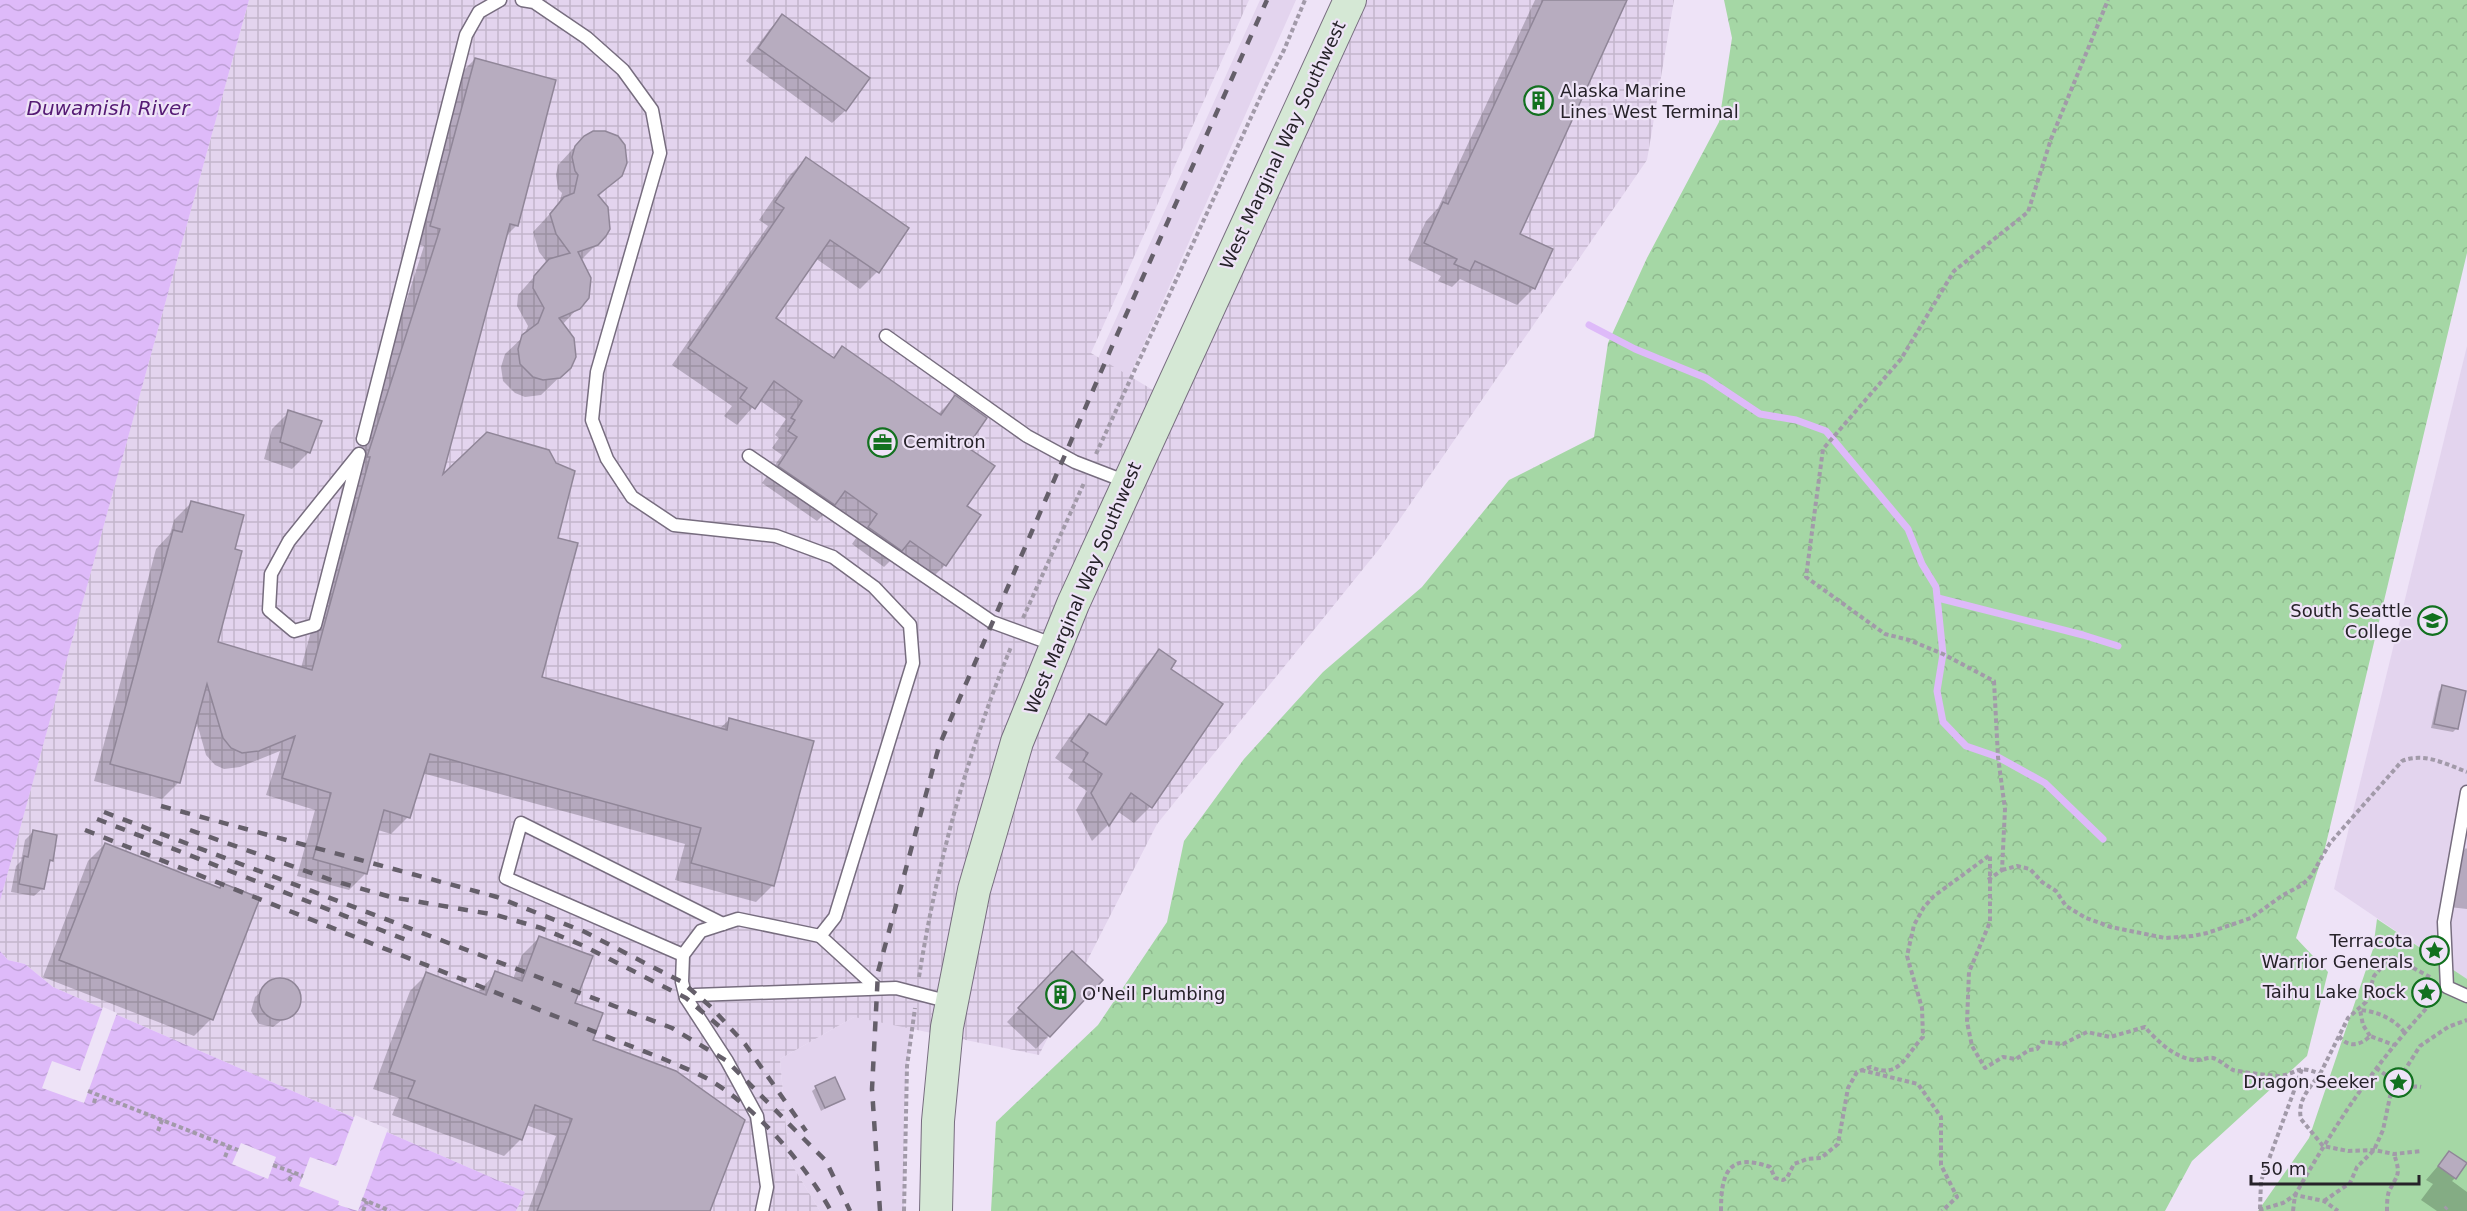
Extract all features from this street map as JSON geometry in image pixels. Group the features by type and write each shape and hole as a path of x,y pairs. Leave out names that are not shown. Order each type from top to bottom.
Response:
{"main road":[{"name":"West Marginal Way Southwest","path":"936,1211 938,1121 951,1002 974,890 1017,742 1072,604 1350,0"}],"lane":[{"path":"363,439 466,35 479,12 500,0"},
{"path":"522,0 534,2 587,38 623,70 652,110 660,153 597,372 592,420 607,459 632,497 674,525 776,536 833,557 874,587 909,625 913,663 835,916 820,936"},
{"path":"886,336 1027,436 1075,462 1129,482"},
{"path":"359,454 315,625 294,631 269,610 271,574 289,541 359,454"},
{"path":"749,456 992,622 1056,645"},
{"path":"2467,792 2444,922 2447,987 2467,996"},
{"path":"683,955 506,878 521,823 723,924"},
{"path":"762,1211 767,1187 757,1116 727,1060 686,998 682,982 683,955 701,931 738,919 820,936 877,988"},
{"path":"686,998 695,994 896,988 951,1002"}],"path":[{"path":"2002,870 2005,809 1998,757 1994,681 1943,654 1908,640 1885,634 1806,577 1823,449 1900,359 1954,271 2028,212 2051,139 2108,0"},
{"path":"1988,880 2002,870 2017,866 2030,868 2042,882 2056,891 2066,906 2086,918 2110,927 2155,937 2193,936 2251,918 2283,895 2302,885 2311,876 2330,843 2402,761 2414,756 2422,757 2467,772"},
{"path":"1721,1211 1724,1182 1728,1170 1736,1164 1747,1161 1770,1167 1775,1178 1783,1180 1794,1164 1807,1159 1821,1158 1838,1144 1848,1088 1857,1072 1870,1067 1877,1070 1893,1070 1903,1064 1911,1048 1923,1037 1922,1008 1907,956 1914,925 1924,907 1955,879 1990,855 1988,880 1990,922 1969,972 1967,1022 1972,1047 1985,1068 2003,1057 2016,1059 2029,1050 2037,1049 2042,1042 2062,1044 2087,1032 2110,1036 2145,1027 2162,1045 2187,1058 2215,1059 2235,1071 2278,1076 2302,1069 2320,1074"},
{"path":"2293,1211 2295,1195 2354,1097 2376,1068 2394,1045 2404,1032 2447,987 2391,956 2374,976 2366,1002 2360,1010 2363,1025 2370,1036 2394,1045"},
{"path":"2404,1032 2397,1022 2369,1010 2355,1011 2348,1018 2320,1074 2305,1094 2300,1113 2301,1119 2323,1146 2348,1151 2374,1150 2394,1154 2422,1151"},
{"path":"2324,1201 2350,1183 2357,1167 2374,1150 2383,1130 2391,1092 2421,1046 2448,1027 2467,1020"},
{"path":"2339,1036 2343,1042 2353,1045 2363,1043 2370,1036"},
{"path":"2376,1068 2396,1082"},
{"path":"2302,1069 2261,1181 2259,1210 2283,1203 2295,1195 2324,1201 2338,1211"},
{"path":"1860,1070 1918,1084 1941,1117 1941,1165 1957,1197 1942,1211"},
{"path":"2391,1092 2400,1092 2410,1086 2421,1087"},
{"path":"88,1091 238,1150"},
{"path":"94,1103 96,1095"},
{"path":"158,1131 162,1120"},
{"path":"225,1157 229,1147"},
{"path":"2387,1211 2388,1193 2397,1179 2398,1166 2394,1154"},
{"path":"273,1165 303,1176"},
{"path":"290,1181 293,1173"},
{"path":"362,1199 390,1211"},
{"path":"363,1211 367,1202"}],"shaded area":[{"path":"249,0 1249,0 1091,353 1178,405 1352,0 1674,0 1647,160 1380,548 1157,824 1039,1055 854,1017 780,1059 789,1160 820,1211 516,1211 525,1192 53,987 25,964 8,960 0,951 0,900"},
{"path":"1260,0 1296,0 1039,581 913,1021 904,1116 904,1211 820,1211 789,1160 780,1059 854,1017 1063,436"},
{"name":"South Seattle College","path":"2467,346 2467,979 2334,889"}],"green space":[{"path":"1724,0 2467,0 2467,253 2325,848 2296,938 2328,972 2307,1056 2192,1161 2165,1211 991,1211 996,1122 1098,1025 1167,922 1184,841 1244,759 1323,672 1422,587 1509,480 1594,437 1608,343 1647,258 1719,122 1732,38"},
{"path":"2377,919 2467,979 2467,1211 2258,1211 2309,1138 2373,949"}],"water":[{"name":"Duwamish River","path":"0,0 249,0 0,901"},
{"path":"0,951 8,960 25,964 53,987 525,1192 516,1211 0,1211"}],"pier":[{"path":"103,1007 117,1013 84,1103 42,1088 52,1061 80,1071"},
{"path":"355,1115 388,1129 358,1211 338,1205 339,1201 299,1186 310,1157 336,1166"},
{"path":"241,1143 276,1157 268,1179 232,1164"}],"building":[{"name":"Alaska Marine Lines West Terminal","path":"1543,0 1627,0 1520,234 1553,249 1535,289 1475,261 1470,271 1454,264 1457,259 1424,243 1443,202 1448,204"},
{"path":"782,14 870,78 846,111 758,48"},
{"path":"475,58 556,80 518,226 510,224 443,474 487,432 549,450 556,463 575,471 558,538 578,543 542,677 727,730 729,718 814,741 774,886 691,863 701,828 430,754 410,818 384,810 367,874 313,859 331,793 282,778 295,736 259,751 242,753 231,748 223,738 207,684 180,783 110,764 173,530 182,532 191,501 244,515 235,549 242,551 218,642 312,670 370,457 367,457 440,229 430,226"},
{"path":"593,131 605,131 618,136 625,145 627,163 622,176 598,195 608,207 610,229 598,245 578,252 591,278 589,298 580,309 559,318 574,338 576,357 571,368 560,378 543,380 533,377 520,364 518,349 522,335 538,323 544,308 533,288 534,276 549,259 570,253 556,234 550,214 564,197 574,193 578,175 572,157 575,146 584,136"},
{"name":"Cemitron","path":"806,157 909,228 879,273 830,240 776,318 834,358 842,346 941,415 955,395 987,418 967,447 995,466 967,506 981,515 946,566 910,541 902,551 868,527 877,514 845,491 835,505 778,466 797,437 788,431 795,420 791,418 802,401 774,381 755,409 740,398 747,388 688,348 784,208 775,202"},
{"path":"288,410 322,421 310,453 280,442"},
{"path":"1159,649 1176,661 1171,669 1223,704 1152,808 1131,793 1109,826 1091,793 1102,774 1083,761 1088,753 1071,741 1089,714 1106,725"},
{"path":"2442,685 2466,691 2458,729 2434,724"},
{"path":"33,830 57,835 53,861 50,860 44,889 19,884 24,856 28,857"},
{"path":"105,843 220,888 222,883 260,898 213,1020 59,960"},
{"path":"539,936 593,956 575,1003 603,1013 593,1040 676,1071 745,1120 710,1211 537,1211 572,1119 535,1105 522,1140 408,1098 415,1081 389,1072 426,972 486,995 495,971 522,981"},
{"name":"O'Neil Plumbing","path":"1072,951 1103,980 1050,1037 1018,1008"},
{"path":"280,978 295,984 301,999 295,1014 280,1020 265,1014 259,999 265,984"},
{"path":"835,1077 845,1099 825,1108 815,1086"},
{"path":"2449,1151 2467,1163 2456,1179 2438,1166"}],"waterway":[{"path":"1589,325 1635,349 1706,378 1760,414 1796,420 1826,431 1908,529 1922,564 1936,587 1943,654 1937,691 1943,722 1966,746 1998,757 2045,783 2103,839"},
{"path":"1938,598 2118,646"}],"railway":[{"path":"880,1211 872,1089 878,972 939,746 1113,344 1267,0"},
{"path":"161,806 497,897 585,932 682,982 711,1007 745,1044 806,1131"},
{"path":"104,812 672,1028 727,1061 826,1161 850,1211"},
{"path":"97,819 409,941"},
{"path":"85,830 703,1076 726,1090 761,1120 807,1174 831,1211"},
{"path":"190,830 334,881 391,897 496,915 541,928 584,946 686,998 719,1026"}],"place":[{"name":"Alaska Marine Lines West Terminal","path":"1539,101"},
{"name":"Cemitron","path":"882,442"},
{"name":"South Seattle College","path":"2433,621"},
{"name":"Terracota Warrior Generals","path":"2434,951"},
{"name":"Taihu Lake Rock","path":"2427,992"},
{"name":"O'Neil Plumbing","path":"1061,994"},
{"name":"Dragon Seeker","path":"2398,1082"}]}
